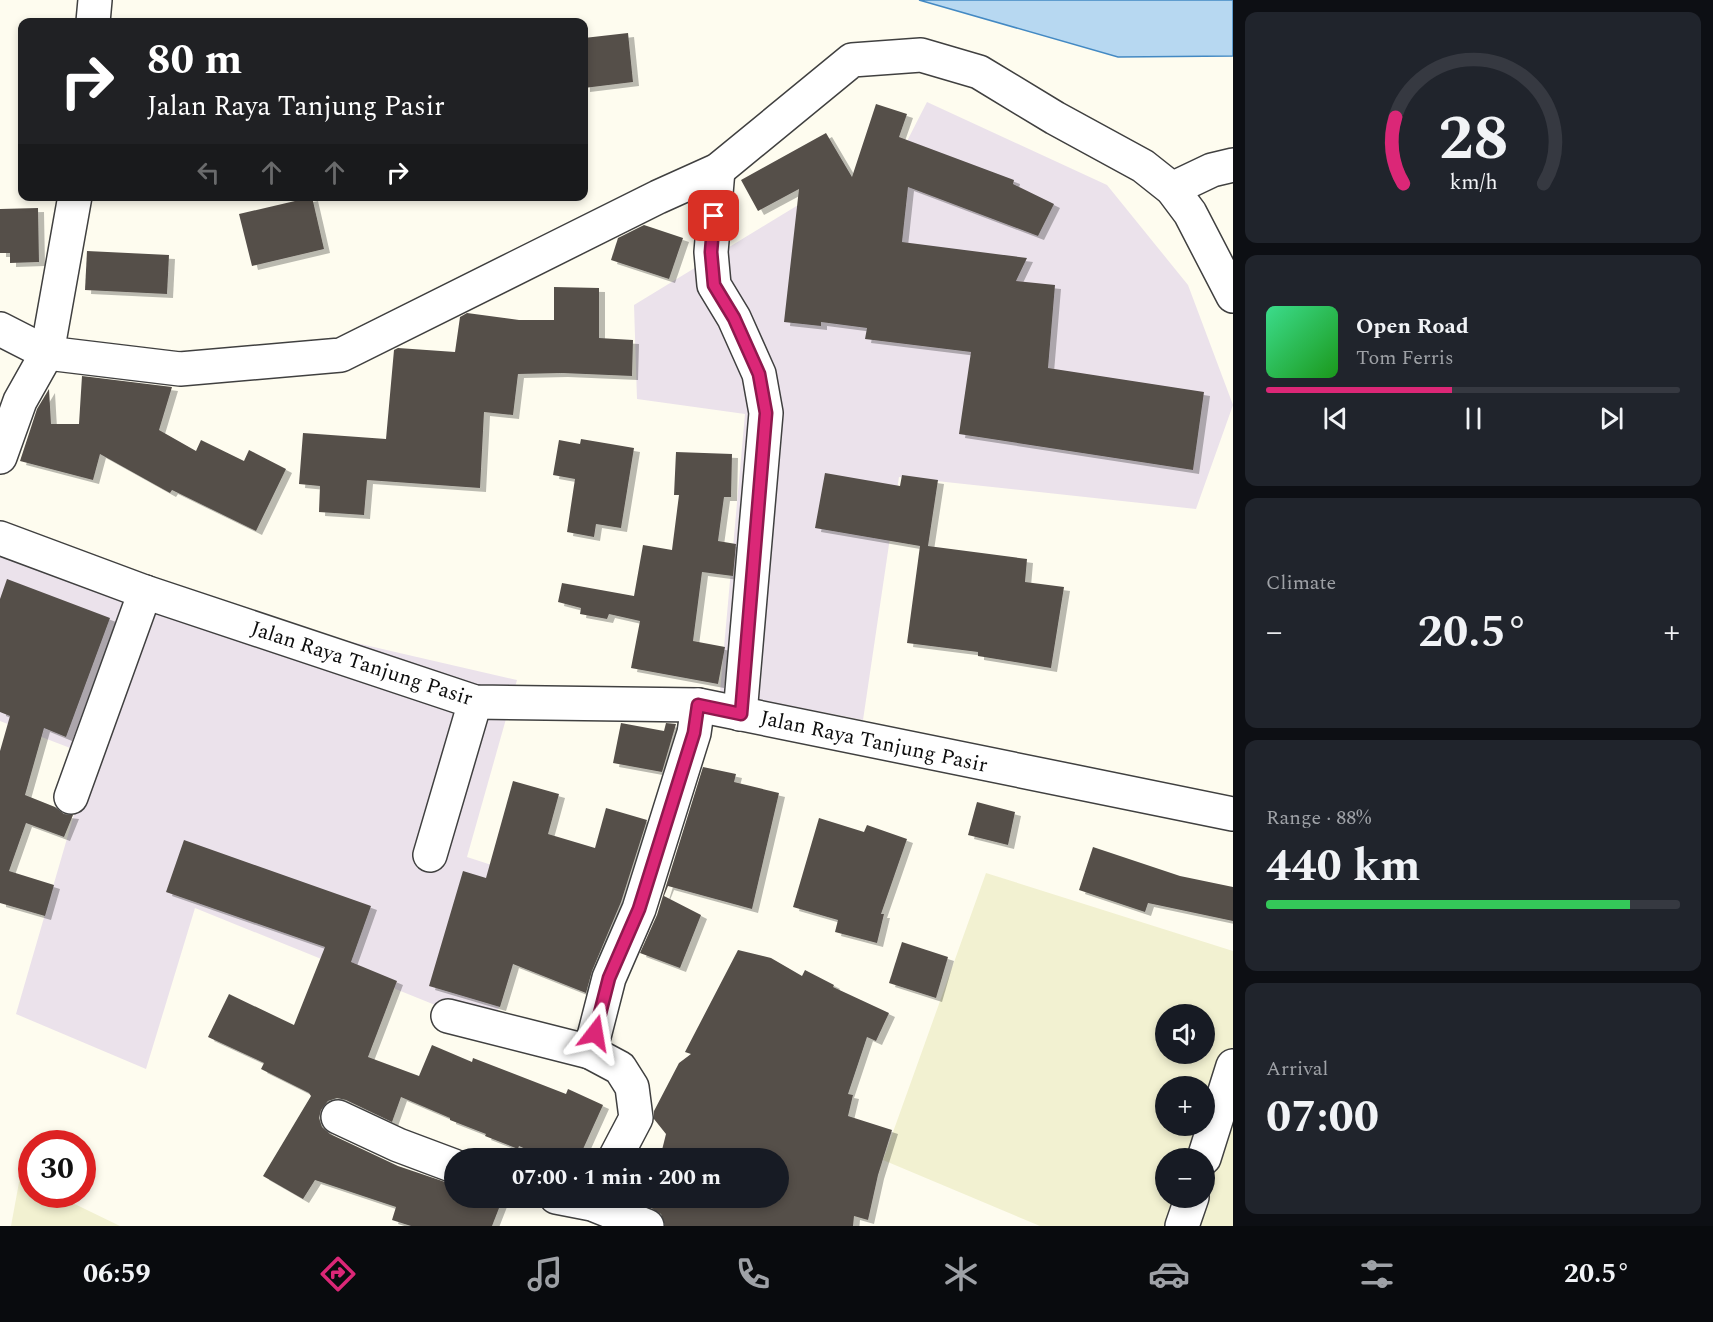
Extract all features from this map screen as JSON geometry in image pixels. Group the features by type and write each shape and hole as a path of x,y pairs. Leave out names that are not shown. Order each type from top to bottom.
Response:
{"street":[{"path":"93,18 94,0"},
{"path":"0,329 43,359 180,369 341,355 658,197 716,191 852,60 921,55 979,72 1055,118 1143,166 1172,189 1190,213 1233,296"},
{"path":"1172,189 1212,170 1233,165"},
{"path":"716,191 711,252 714,285 734,318 759,374 766,413 741,714"},
{"path":"0,457 20,401 43,359 74,201"},
{"name":"Jalan Raya Tanjung Pasir","path":"0,537 145,592 475,702 698,705 1233,814"},
{"path":"71,797 145,592"},
{"path":"430,855 475,702"},
{"path":"590,1052 609,978 639,909 694,733 698,705"},
{"path":"448,1016 590,1052 620,1068 632,1087 636,1118 620,1148"},
{"path":"1207,1148 1233,1065"},
{"path":"338,1117 398,1145 444,1162"},
{"path":"608,1208 647,1226"},
{"path":"1182,1226 1188,1208"}],"shaded area":[{"path":"927,102 1107,185 1188,285 1233,405 1196,509 899,477 863,720 720,692 745,414 637,399 634,305 808,199 881,192"},
{"path":"0,525 115,574 352,642 517,680 467,857 541,881 492,1028 195,908 146,1069 16,1014 91,756 0,721"}],"green space":[{"path":"986,873 1233,951 1233,1226 1040,1226 883,1160"},
{"path":"18,1188 18,1208 83,1208 120,1226 11,1226"}],"water":[{"path":"919,0 1233,0 1233,56 1118,57"}],"building":[{"path":"628,33 633,82 588,88 588,38"},
{"path":"876,104 907,114 899,137 1014,180 1013,184 1054,204 1038,236 908,187 902,242 1027,258 1016,281 1055,285 1048,368 1204,392 1193,470 959,434 971,352 865,339 867,328 821,322 821,326 784,322 799,189 758,211 741,180 826,133 852,177"},
{"path":"295,201 313,201 324,249 252,266 239,214"},
{"path":"38,208 39,262 10,263 10,253 0,253 0,209"},
{"path":"644,225 683,238 669,279 611,260 618,238"},
{"path":"87,251 169,255 167,294 85,290"},
{"path":"554,287 599,288 599,338 633,340 632,376 518,374 513,415 484,412 480,488 367,480 364,515 319,512 320,486 299,484 303,433 386,439 394,350 398,348 455,352 460,317 467,313 519,320 554,320"},
{"path":"82,376 172,387 159,430 196,451 201,440 244,461 249,450 286,469 256,531 172,490 170,493 100,454 93,480 20,461 37,409 49,389 51,424 79,424"},
{"path":"581,439 634,448 621,528 596,524 594,537 567,532 575,479 553,475 559,440 580,444"},
{"path":"676,452 732,454 731,497 724,497 718,541 736,544 733,576 702,572 693,641 725,647 718,684 631,668 640,621 609,614 607,619 580,614 581,608 558,602 562,583 634,596 643,545 672,550 679,495 674,495"},
{"path":"825,473 900,486 902,475 938,480 928,546 1027,559 1025,582 1064,587 1051,668 978,656 978,652 907,643 920,546 815,528"},
{"path":"7,579 110,618 66,737 44,728 25,795 55,807 64,814 73,815 64,837 26,823 9,871 54,885 45,916 0,903 0,751 10,716 0,712 0,599"},
{"path":"621,723 664,731 666,723 676,724 662,772 613,763"},
{"path":"703,767 736,774 734,782 779,793 752,909 668,886 664,896 701,915 680,968 640,953 657,915"},
{"path":"513,781 559,794 548,834 595,848 606,808 647,820 621,902 592,971 586,993 513,964 500,1007 429,986 463,871 486,878"},
{"path":"977,802 1015,812 1008,845 968,835"},
{"path":"819,818 864,832 867,825 907,839 881,914 884,914 877,943 835,932 838,920 793,907"},
{"path":"184,840 371,906 351,962 397,981 368,1057 419,1076 432,1045 472,1062 473,1058 566,1094 568,1089 603,1105 584,1148 523,1148 519,1146 515,1148 401,1097 392,1122 337,1098 328,1101 321,1110 319,1118 322,1127 330,1134 398,1166 444,1182 444,1208 499,1208 492,1226 411,1226 392,1220 396,1207 315,1180 303,1199 263,1176 311,1096 261,1069 264,1063 208,1037 229,994 294,1025 325,947 166,892"},
{"path":"1093,847 1180,876 1233,887 1233,921 1148,903 1145,912 1079,890"},
{"path":"902,942 948,957 936,998 889,983"},
{"path":"738,950 771,958 802,976 805,970 834,985 833,987 889,1013 876,1041 867,1037 848,1094 853,1095 848,1116 892,1130 878,1175 868,1220 854,1216 853,1226 665,1226 661,1214 651,1208 789,1208 789,1148 662,1148 666,1134 654,1119 654,1111 679,1063 691,1054 685,1052"}],"route":[{"path":"595,1033 609,978 639,909 694,733 698,705 741,714 760,457 766,413 759,374 734,318 714,285 711,252 714,216"}]}
